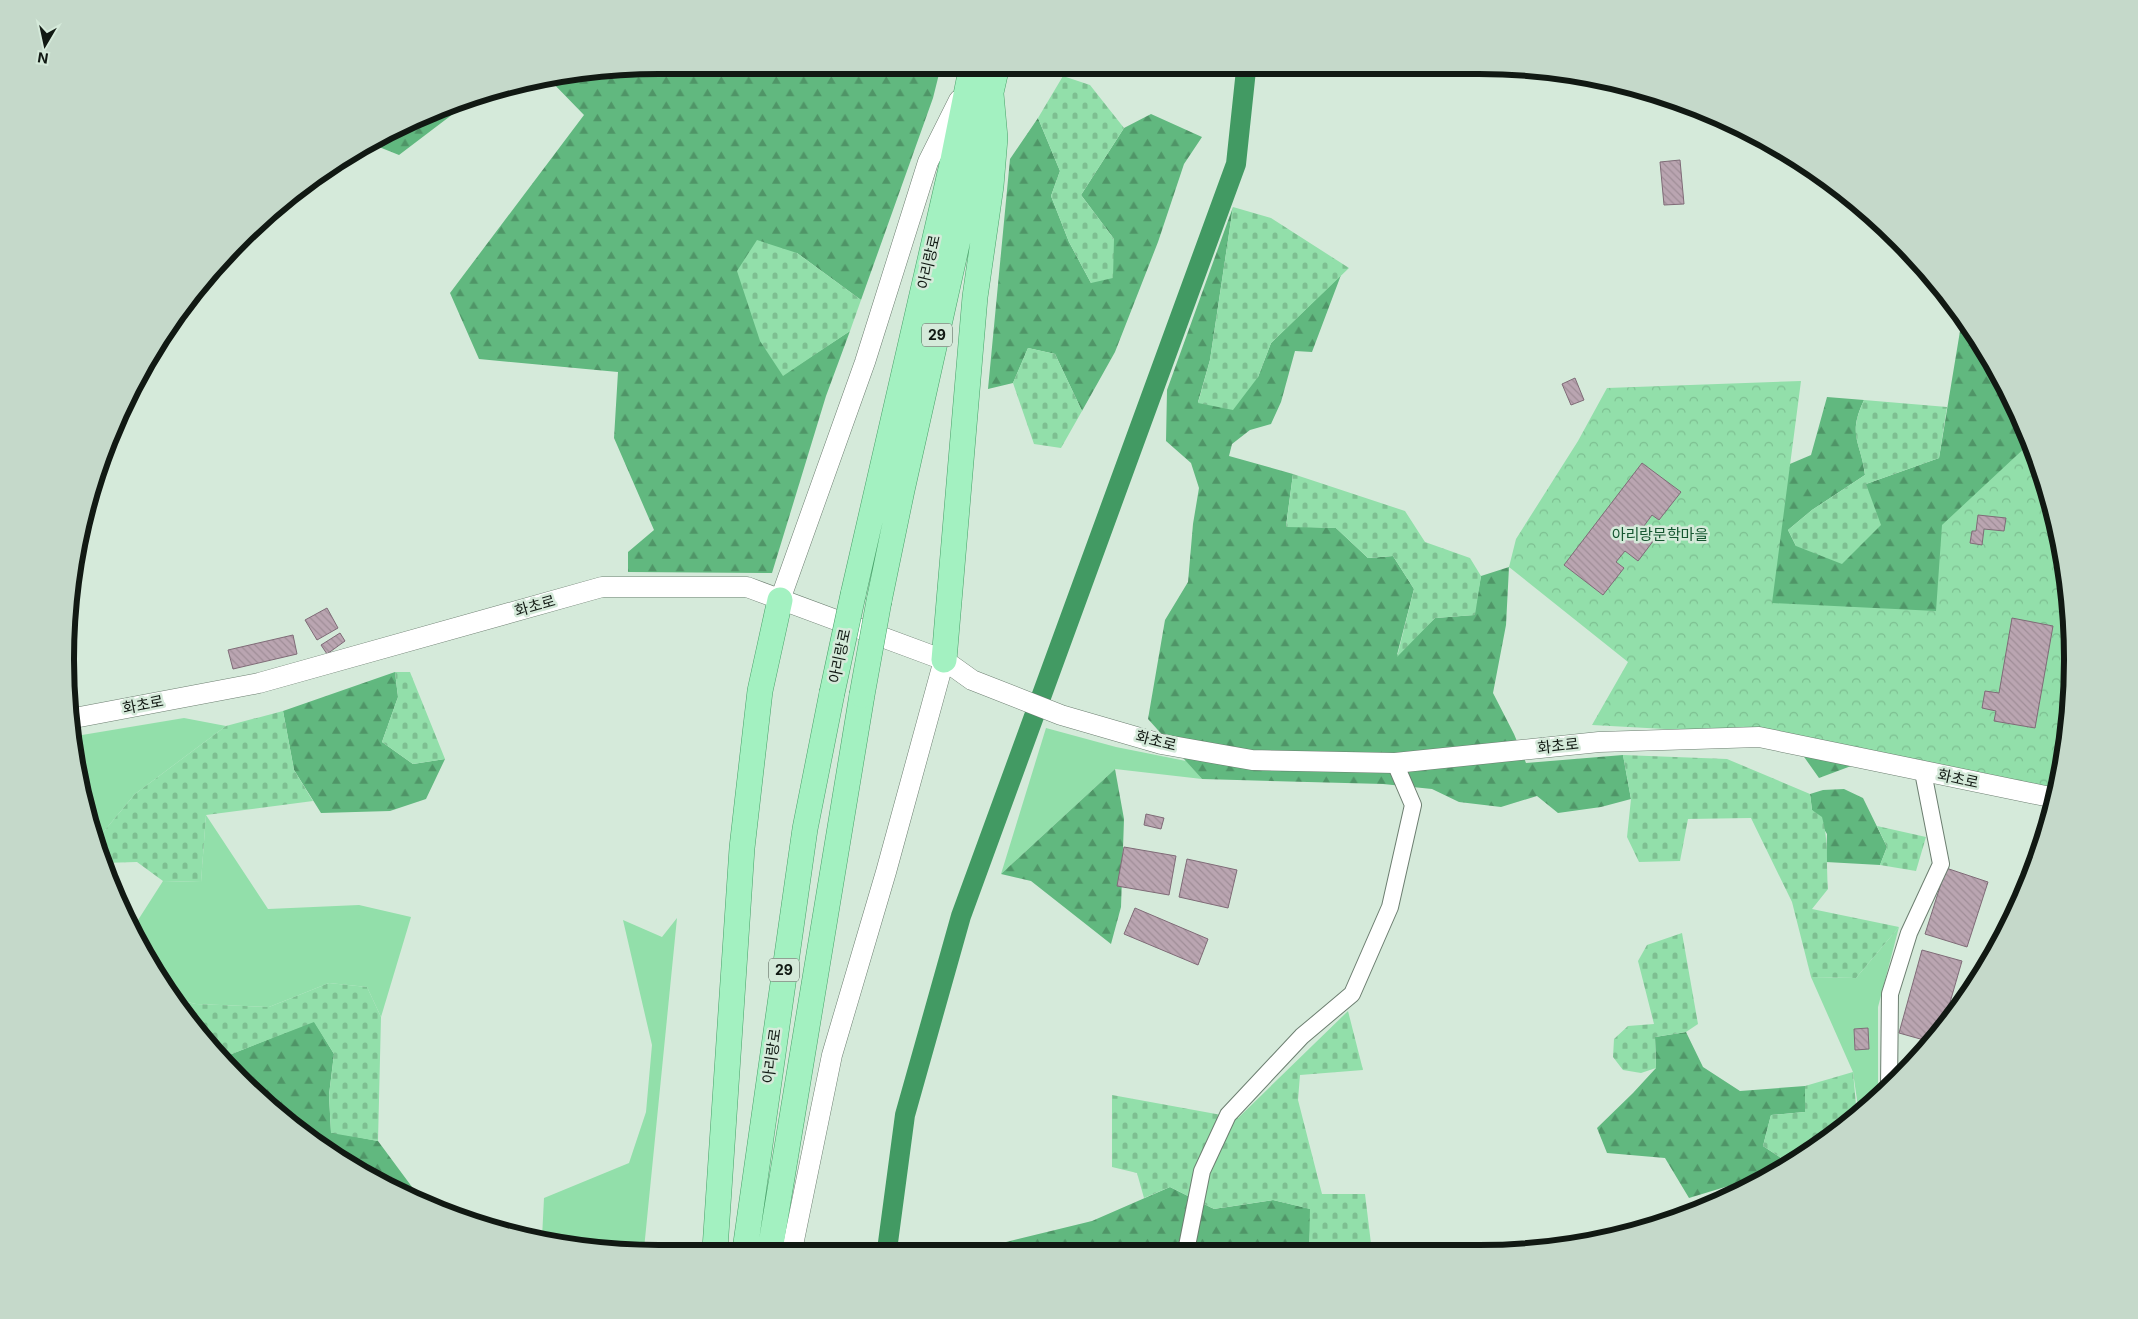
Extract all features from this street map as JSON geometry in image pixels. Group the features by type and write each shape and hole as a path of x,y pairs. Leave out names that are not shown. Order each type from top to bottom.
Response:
{"main road":[{"name":"아리랑로","path":"746,1245 804,839 832,693 970,76"},
{"name":"아리랑로","path":"771,1245 879,601 993,82"},
{"path":"944,660 975,297 991,186 995,138 993,82"},
{"path":"715,1245 742,848 760,692 780,600"}],"street":[{"path":"780,600 865,362 928,162 970,76"},
{"name":"화초로","path":"77,717 259,683 602,588 748,587 944,660 972,680 1061,715 1161,744 1252,760 1395,763 1599,742 1759,737 2048,797"},
{"path":"793,1245 832,1055 886,872 944,660"},
{"path":"1187,1245 1202,1171 1228,1115 1302,1036 1352,994 1390,906 1413,806 1395,763"},
{"path":"1888,1078 1890,994 1909,932 1941,864 1923,772"}],"green space":[{"path":"660,74 939,74 933,98 861,300 797,253 783,375 850,331 826,396 772,573 628,572 628,552 654,530 614,438 618,372 479,359 450,293 584,115 554,84 621,75"},
{"path":"1063,76 1090,85 1124,128 1081,195 1114,239 1113,278 1091,283 1069,242 1051,196 1060,171 1038,118"},
{"path":"475,104 453,114 399,155 377,146 435,118"},
{"path":"1151,114 1202,137 1184,164 1158,242 1115,352 1082,411 1055,354 1028,348 1013,383 988,389 1010,159 1038,118 1060,171 1051,196 1069,242 1091,283 1114,239 1081,195 1124,128"},
{"path":"1233,207 1210,360 1198,402 1258,377 1271,343 1341,275 1312,352 1295,351 1281,402 1271,424 1250,430 1232,444 1229,456 1293,474 1286,526 1336,528 1368,558 1393,556 1414,589 1397,655 1435,618 1474,615 1481,576 1509,567 1506,625 1493,693 1514,734 1526,763 1623,755 1631,799 1601,807 1558,813 1537,796 1501,807 1459,802 1432,789 1383,784 1202,779 1148,719 1165,620 1188,582 1193,524 1199,488 1191,463 1166,441 1167,390"},
{"path":"1233,207 1271,218 1349,268 1271,343 1258,377 1233,410 1198,403 1210,360"},
{"path":"757,240 797,253 861,300 850,331 783,376 760,341 737,271"},
{"path":"1961,327 2004,400 2020,435 2036,480 1910,744 1819,778 1751,682 1750,481 1811,455 1827,397 1864,400 1856,422 1856,431 1865,475 1812,510 1788,530 1796,546 1866,484 1939,458"},
{"path":"1028,348 1055,354 1082,411 1061,448 1034,444 1013,383"},
{"name":"아리랑문학마을","path":"1801,381 1772,603 1936,611 1942,525 2025,448 2044,508 2053,545 2063,621 2063,698 2059,736 2050,788 1775,735 1592,725 1628,662 1509,567 1516,539 1578,441 1607,388"},
{"path":"1864,400 1947,407 1939,458 1866,484 1881,525 1842,564 1796,546 1788,530 1812,510 1865,475 1856,431 1856,423"},
{"path":"1293,474 1405,511 1425,542 1470,558 1481,576 1475,615 1435,618 1397,657 1414,589 1393,556 1368,558 1336,528 1286,527"},
{"path":"395,672 398,697 382,742 413,764 445,759 426,799 390,811 321,813 294,770 283,711"},
{"path":"395,672 410,672 445,759 413,764 382,742 398,697"},
{"path":"283,711 294,770 313,801 206,815 201,882 163,881 137,862 110,863 101,835 135,794 226,726"},
{"path":"184,718 226,726 135,794 101,835 85,774 79,736"},
{"path":"1046,728 1116,747 1186,761 1202,779 1115,769 1001,874"},
{"path":"1623,755 1727,759 1810,794 1812,810 1822,817 1824,826 1828,889 1812,909 1899,927 1856,978 1811,977 1792,902 1751,818 1688,819 1680,861 1639,862 1627,837 1631,799"},
{"path":"1115,769 1124,819 1121,907 1111,944 1031,881 1001,874"},
{"path":"1844,789 1863,798 1887,847 1880,865 1826,862 1827,834 1812,810 1810,794 1823,790"},
{"path":"206,815 268,909 359,905 411,917 381,1017 367,987 329,983 269,1007 196,1004 184,1001 172,985 136,923 163,881 201,882"},
{"path":"1877,826 1926,837 1916,871 1880,865 1887,847"},
{"path":"677,918 644,1245 583,1240 542,1233 544,1198 629,1163 646,1112 652,1045 623,920 662,937"},
{"path":"1899,927 1878,1007 1878,1088 1858,1106 1853,1072 1811,977 1856,978"},
{"path":"1682,933 1698,1024 1686,1032 1655,1037 1656,1068 1641,1073 1623,1070 1613,1057 1614,1039 1628,1026 1654,1024 1638,961 1647,945"},
{"path":"329,983 367,987 381,1017 378,1141 331,1133 329,1095 334,1054 314,1022 228,1056 184,1001 196,1004 269,1007"},
{"path":"1348,1011 1363,1070 1300,1075 1298,1100 1322,1194 1365,1194 1371,1245 1309,1245 1310,1209 1273,1200 1214,1209 1170,1187 1144,1198 1137,1173 1112,1167 1112,1095 1238,1118"},
{"path":"314,1021 334,1054 329,1095 331,1132 378,1141 415,1192 367,1167 334,1147 273,1100 228,1055"},
{"path":"1686,1032 1703,1067 1740,1091 1805,1086 1805,1112 1771,1115 1763,1146 1783,1160 1746,1181 1689,1198 1665,1158 1607,1153 1597,1128 1656,1068 1655,1037"},
{"path":"1853,1072 1856,1107 1804,1147 1783,1160 1763,1146 1771,1115 1805,1112 1805,1086"},
{"path":"1170,1187 1214,1209 1273,1200 1311,1209 1309,1245 997,1245 1092,1221"}],"building":[{"path":"1680,160 1684,204 1664,205 1660,162"},
{"path":"1575,378 1584,400 1571,405 1562,384"},
{"path":"1642,463 1681,492 1659,520 1652,515 1641,530 1654,540 1638,561 1625,551 1616,562 1624,568 1603,595 1564,565"},
{"path":"1978,515 2006,518 2004,531 1984,529 1982,545 1970,543 1972,531 1976,531"},
{"path":"327,608 338,628 317,640 305,620"},
{"path":"2012,618 2053,626 2035,728 1994,721 1996,711 1982,708 1985,691 1999,693"},
{"path":"340,633 345,641 327,654 321,645"},
{"path":"293,635 297,654 233,669 228,650"},
{"path":"1146,814 1164,818 1161,829 1144,825"},
{"path":"1124,847 1176,856 1169,895 1117,886"},
{"path":"1187,859 1237,870 1228,908 1179,897"},
{"path":"1946,868 1988,882 1967,947 1925,934"},
{"path":"1135,908 1208,939 1198,965 1124,934"},
{"path":"1922,950 1962,961 1948,1009 1924,1040 1899,1033"},
{"path":"1868,1028 1869,1049 1855,1050 1854,1029"}],"waterway":[{"path":"888,1245 905,1115 961,916 1236,164 1246,74"}]}
